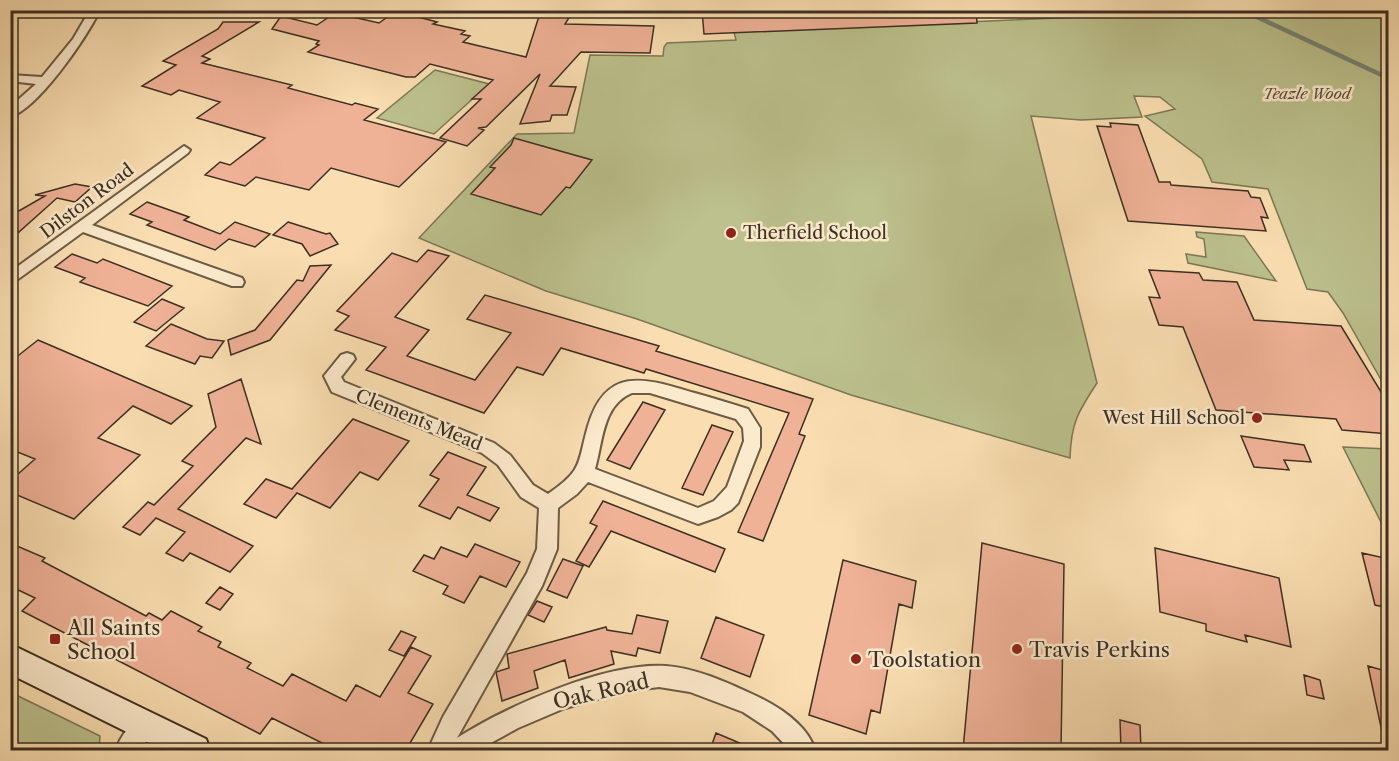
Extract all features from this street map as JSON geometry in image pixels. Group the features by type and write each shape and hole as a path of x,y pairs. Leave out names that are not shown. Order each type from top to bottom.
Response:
{"main road":[{"path":"10,658 195,750"}],"street":[{"path":"10,114 46,81 81,38 95,10"},
{"path":"10,78 46,81"},
{"name":"Dilston Road","path":"10,280 184,150"},
{"path":"83,227 237,282"},
{"name":"Clements Mead","path":"347,359 332,376 338,387 488,448 504,460 527,491 549,504"},
{"path":"439,750 535,579 547,549 549,504 571,488 585,473 600,411 609,398 621,390 636,385 650,386 742,414 750,423 753,432 753,443 731,498 710,513 698,516 585,473"},
{"name":"Oak Road","path":"458,750 492,728 528,710 581,692 627,680 666,677 698,683 746,702 771,715 791,733 804,750"},
{"path":"127,750 145,726"}],"green space":[{"name":"Therfield School","path":"1100,11 1388,11 1388,392 1343,313 1328,292 1307,289 1268,189 1212,182 1202,159 1145,116 1175,109 1160,97 1134,96 1142,117 1081,120 1031,116 1097,383 1077,418 1072,436 1070,458 851,395 637,319 546,291 419,238 517,134 574,133 590,55 663,56 667,43 736,40 734,32 1104,16"},
{"path":"435,70 489,84 434,134 377,118"},
{"path":"1196,232 1244,236 1276,281 1188,263 1186,254 1206,257 1204,239 1197,237"},
{"path":"1343,447 1388,449 1388,538 1386,532"},
{"path":"10,692 100,736 99,750 11,750"}],"building":[{"path":"541,10 574,10 565,24 654,26 650,53 581,52 550,86 576,87 567,115 552,115 550,121 520,124 540,74 486,127 478,128 484,130 467,146 440,138 481,99 472,99 493,80 430,64 415,77 406,77 308,52 319,45 316,44 319,41 272,29 281,16 317,25 335,13 379,23 396,11 437,22 433,24 465,31 461,34 470,36 463,42 526,57"},
{"path":"702,10 976,10 977,23 704,34"},
{"path":"223,22 259,22 202,56 210,59 202,63 292,85 288,88 352,105 355,103 378,109 364,120 446,142 399,187 331,168 309,190 256,177 245,186 205,175 220,162 230,165 265,138 197,118 220,102 179,90 171,95 142,86 176,65 163,61 218,29"},
{"path":"1110,123 1138,125 1159,182 1248,191 1251,197 1260,198 1268,218 1261,217 1266,231 1128,221 1097,126 1111,127"},
{"path":"514,138 592,160 570,188 566,187 541,215 471,194 495,168 490,167 511,145"},
{"path":"75,184 92,187 75,202 57,198 10,240 10,216 45,196 35,195"},
{"path":"147,202 189,217 184,220 220,234 235,222 270,234 255,247 229,239 215,250 147,225 152,222 130,214"},
{"path":"288,222 326,234 330,233 338,244 310,256 302,244 273,235"},
{"path":"428,250 449,256 395,317 429,330 407,356 475,380 511,333 467,319 485,295 659,346 656,351 813,399 799,434 805,436 763,541 738,532 789,413 646,369 644,373 561,348 543,375 517,367 484,413 366,370 386,347 335,330 349,316 337,311 392,253 417,262"},
{"path":"72,254 97,263 103,259 172,286 148,306 80,282 85,278 55,267"},
{"path":"331,265 270,340 231,355 228,340 255,330 297,280 303,281 310,266"},
{"path":"1149,270 1199,273 1203,280 1237,282 1254,320 1341,326 1389,405 1389,434 1342,430 1336,419 1216,410 1183,327 1159,325 1149,297 1160,298"},
{"path":"162,299 184,308 156,331 134,322"},
{"path":"171,324 207,339 224,341 212,358 200,356 195,364 146,346"},
{"path":"38,340 192,406 171,424 133,406 98,438 140,455 74,519 10,492 10,481 35,459 10,449 10,362"},
{"path":"241,379 261,444 246,438 178,509 253,546 230,572 190,553 183,561 166,553 185,532 156,518 140,535 123,527 148,502 154,505 193,466 182,461 216,427 208,394"},
{"path":"643,402 665,410 630,469 607,460"},
{"path":"353,419 409,441 378,480 360,472 330,508 297,493 276,518 244,504 266,479 292,489"},
{"path":"712,425 733,432 703,495 682,488"},
{"path":"1241,436 1304,445 1311,462 1284,460 1289,470 1254,467"},
{"path":"448,452 486,467 467,495 499,508 490,521 458,507 450,519 419,506 439,479 430,475"},
{"path":"603,501 725,549 715,572 611,531 589,567 576,561 597,526 590,523"},
{"path":"10,543 45,558 42,561 146,616 149,613 162,620 171,611 202,627 198,631 221,642 218,647 251,663 247,668 283,686 292,674 346,701 356,685 380,697 411,647 431,656 408,693 433,704 406,750 336,750 272,718 260,734 22,611 35,598 10,586"},
{"name":"Travis Perkins","path":"982,543 1064,564 1061,750 963,750"},
{"path":"475,544 520,562 506,587 480,576 464,603 443,594 448,586 413,571 424,555 434,559 441,547 467,557"},
{"path":"1155,548 1279,578 1291,647 1245,635 1247,642 1206,631 1206,624 1160,612"},
{"path":"1362,553 1389,559 1389,608 1375,605"},
{"path":"563,559 583,566 567,598 547,590"},
{"name":"Toolstation","path":"843,560 916,581 912,608 899,604 880,713 871,710 866,734 809,715"},
{"path":"220,587 233,594 220,610 206,603"},
{"path":"537,601 552,607 544,622 528,615"},
{"path":"637,615 668,621 660,653 638,648 636,656 611,651 614,664 569,678 565,660 534,671 538,688 502,701 496,672 509,668 507,654 606,627 607,630 632,634"},
{"path":"716,617 764,635 750,677 701,658"},
{"path":"401,631 416,637 404,656 389,650"},
{"path":"1368,666 1389,672 1389,731 1382,732"},
{"path":"1304,675 1320,680 1324,699 1307,695"},
{"path":"1120,720 1140,725 1141,750 1121,750"},
{"path":"716,733 756,750 710,750"}],"waterway":[{"path":"1242,10 1388,78"}],"place":[{"name":"Therfield School","path":"731,233"},
{"name":"West Hill School","path":"1257,418"},
{"name":"All Saints School","path":"55,639"},
{"name":"Travis Perkins","path":"1017,649"},
{"name":"Toolstation","path":"856,659"}],"park label":[{"name":"Teazle Wood","path":"1307,93"}]}
